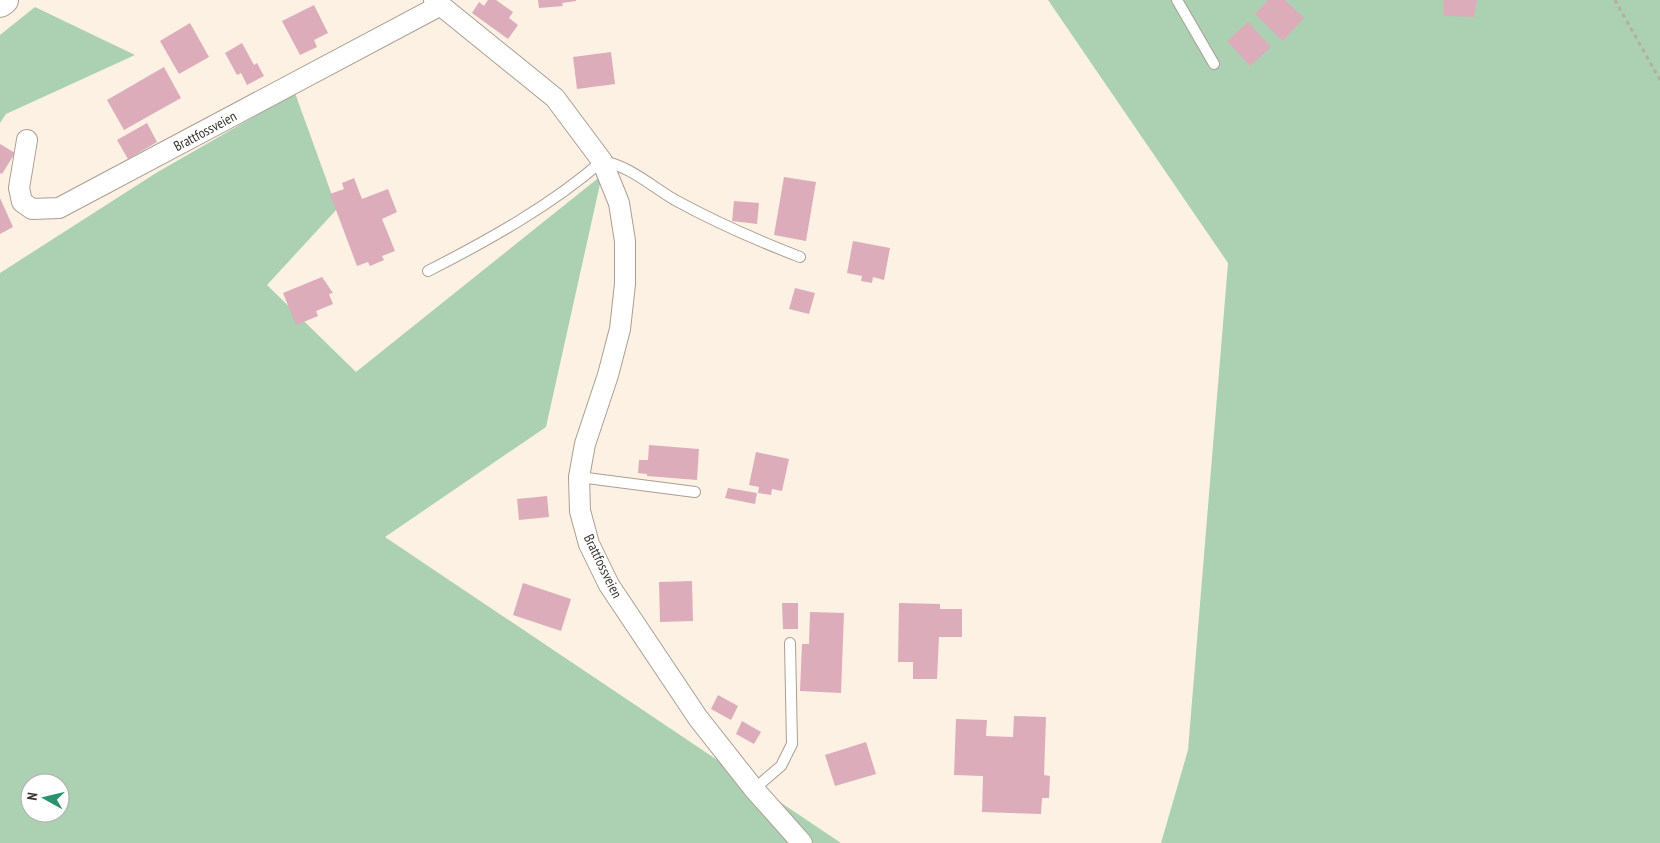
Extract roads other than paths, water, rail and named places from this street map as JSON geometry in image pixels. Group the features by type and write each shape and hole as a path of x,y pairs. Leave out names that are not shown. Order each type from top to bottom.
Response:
{"main road":[{"path":"0,3 4,0"}],"street":[{"name":"Brattfossveien","path":"27,140 19,188 22,202 32,209 59,208 438,2 555,98 602,161 620,203 625,241 625,284 620,329 608,375 585,444 579,477 580,512 589,544 610,585 698,718 754,789 798,838"}],"lane":[{"path":"1177,0 1214,64"},
{"path":"428,271 481,244 584,177 602,161 619,164 674,199 738,234 800,257"},
{"path":"579,477 695,492"},
{"path":"754,789 781,766 792,744 790,643"}]}
